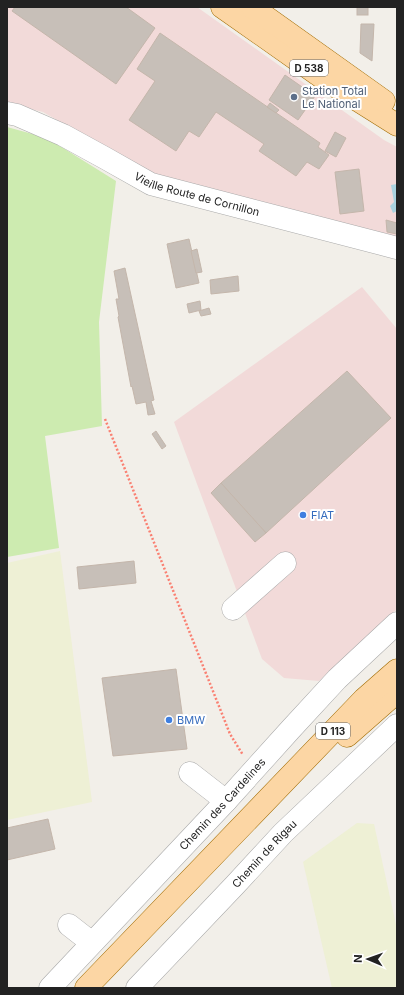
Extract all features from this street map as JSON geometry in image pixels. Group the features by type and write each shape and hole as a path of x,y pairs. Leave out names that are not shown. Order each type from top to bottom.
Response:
{"main road":[{"name":"D 538","path":"222,7 327,81 397,125"},
{"name":"D 538","path":"252,7 397,109"},
{"name":"D 113","path":"86,988 272,794 364,700 397,670"},
{"name":"D 113","path":"272,794 292,783 397,692"}],"street":[{"name":"Vieille Route de Cornillon","path":"7,113 63,135 151,184 397,248"},
{"path":"233,609 285,563"},
{"name":"Chemin des Cardelines","path":"50,988 226,801 337,679 397,623"},
{"name":"Chemin de Rigau","path":"137,988 235,886 283,833 397,725"},
{"path":"190,773 226,801"},
{"path":"69,925 92,944"}],"path":[{"path":"105,419 230,734 253,770"}],"shaded area":[{"path":"7,7 197,7 384,140 397,147 397,241 158,178 43,112 7,103"},
{"name":"FIAT","path":"362,287 397,329 397,609 319,681 284,678 262,659 174,422"}],"green space":[{"path":"7,127 47,138 116,181 99,322 102,426 45,436 59,548 7,557"},
{"path":"60,551 92,802 7,820 7,563"},
{"path":"357,823 374,824 397,929 397,988 332,988 303,862"}],"water":[{"path":"397,184 397,211 393,213 390,206 394,202 391,185"}],"building":[{"path":"15,7 126,7 155,28 116,84 12,11"},
{"path":"357,7 368,7 368,15 357,15"},
{"path":"361,24 374,24 372,61 360,53"},
{"path":"160,33 320,143 318,147 329,155 319,169 307,162 296,176 259,151 264,144 216,112 199,137 189,131 176,151 129,120 155,81 137,69"},
{"path":"285,75 315,96 298,120 269,100"},
{"path":"270,103 279,110 276,113 267,107"},
{"path":"335,132 346,138 336,157 325,151"},
{"path":"359,169 364,211 340,214 335,172"},
{"path":"386,220 397,223 397,234 387,232"},
{"path":"189,239 199,283 176,288 167,244"},
{"path":"197,249 202,272 196,273 191,251"},
{"path":"125,268 154,400 151,401 155,414 148,415 146,402 136,404 132,386 131,387 118,317 116,299 119,299 114,271"},
{"path":"238,276 239,291 211,294 210,280"},
{"path":"200,301 201,310 189,313 187,304"},
{"path":"209,308 211,314 201,316 199,311"},
{"path":"347,371 391,418 266,533 221,483"},
{"path":"156,431 166,446 162,449 152,434"},
{"path":"221,483 266,533 255,542 211,493"},
{"path":"134,561 136,583 79,589 77,567"},
{"path":"176,669 187,749 113,756 102,678"},
{"path":"48,819 55,849 7,860 7,828"}],"place":[{"name":"Station Total Le National","path":"294,97"},
{"name":"FIAT","path":"303,515"},
{"name":"BMW","path":"169,720"}]}
